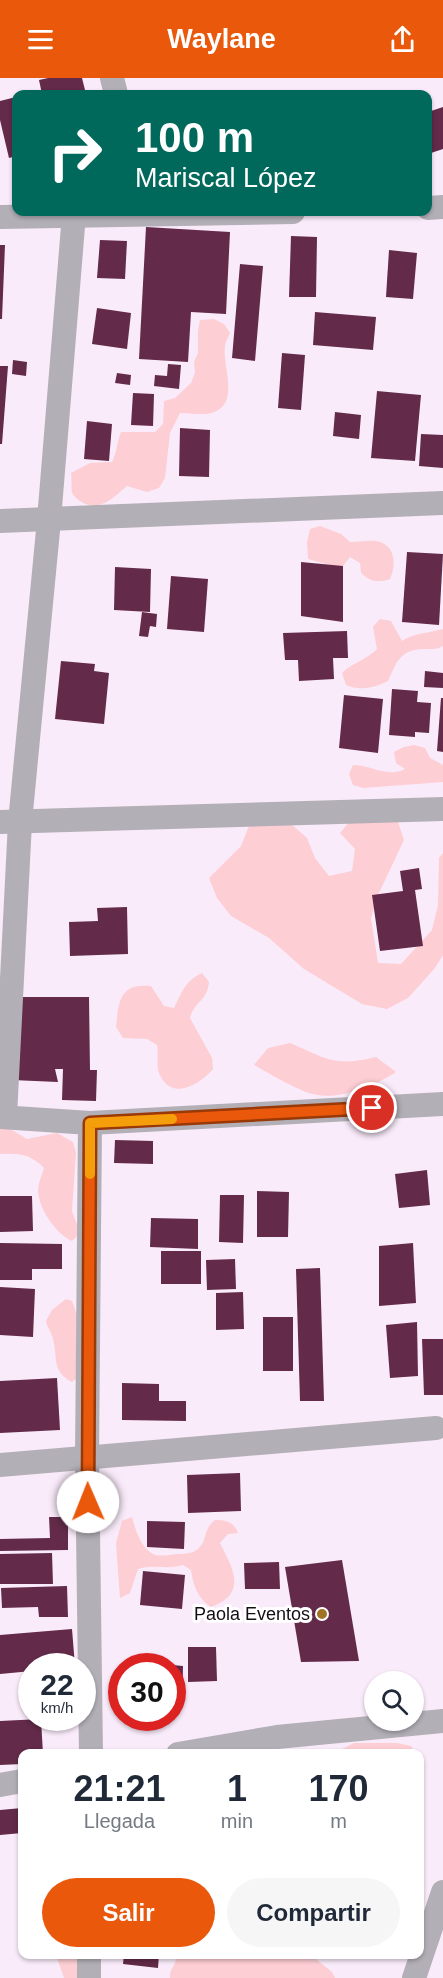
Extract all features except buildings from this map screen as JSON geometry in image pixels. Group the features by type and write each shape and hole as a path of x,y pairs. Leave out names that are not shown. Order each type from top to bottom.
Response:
{"street":[{"path":"0,217 25,216"},
{"path":"74,216 49,520 10,822 3,1116 90,1123 443,1104"},
{"path":"0,521 443,502"},
{"path":"10,822 443,809"},
{"path":"90,1123 87,1456 91,1749"},
{"path":"0,1465 436,1428"},
{"path":"207,1749 277,1737 443,1721"},
{"path":"0,1785 18,1782"},
{"path":"414,1978 436,1938 443,1892"},
{"path":"89,1959 89,1978"}],"shaded area":[{"path":"214,319 224,324 230,333 225,343 228,392 222,407 206,414 180,413 170,433 165,478 159,488 147,492 127,486 106,502 94,506 77,499 72,492 71,473 90,463 112,462 121,432 155,432 163,424 164,401 175,398 191,383 195,373 194,362 198,353 200,320"},
{"path":"320,526 341,534 350,542 375,541 387,546 394,561 390,579 371,580 361,573 360,563 350,557 343,566 333,566 308,559 307,542 310,529"},
{"path":"380,619 391,621 402,641 443,629 443,646 404,654 397,662 388,681 362,688 346,685 342,673 377,649 373,627"},
{"path":"414,745 425,748 430,758 443,765 443,782 363,788 353,785 349,774 353,765 385,772 405,769 396,763 394,752"},
{"path":"354,816 397,819 404,840 377,897 371,918 378,963 401,964 432,930 438,905 439,858 443,853 443,955 435,968 408,998 387,1009 362,1004 304,969 269,938 231,916 217,898 209,878 241,846 251,821 291,824 307,838 315,858 329,876 352,871 355,849 340,833"},
{"path":"202,973 209,982 208,989 190,1018 212,1058 213,1069 193,1085 178,1089 164,1082 159,1073 157,1045 147,1039 123,1038 116,1027 118,1009 127,991 132,987 140,986 151,986 164,1006 174,1008 188,983"},
{"path":"290,1043 332,1060 350,1061 376,1057 396,1072 378,1082 345,1094 323,1096 313,1094 292,1086 254,1065 268,1048"},
{"path":"0,1126 7,1127 27,1139 57,1133 73,1142 76,1153 72,1211 80,1233 72,1241 54,1227 41,1205 38,1188 44,1168 24,1155 0,1154"},
{"path":"66,1299 72,1301 77,1315 77,1378 72,1382 65,1378 58,1368 52,1337 46,1321 52,1310"},
{"path":"132,1517 142,1543 153,1554 165,1556 185,1554 199,1548 208,1528 215,1520 232,1524 238,1533 228,1534 220,1543 233,1571 234,1587 230,1595 211,1607 197,1591 191,1570 183,1565 138,1569 130,1593 120,1598 116,1543 122,1521"},
{"path":"354,1743 397,1743 411,1746 413,1749 342,1749"},
{"path":"57,1959 86,1959 85,1978 64,1978"},
{"path":"175,1959 316,1959 332,1972 335,1978 170,1978"}],"slow traffic":[{"path":"90,1174 90,1123 172,1119"}],"place":[{"name":"Paola Eventos","path":"322,1614"}],"route":[{"path":"88,1502 90,1123 372,1108"}]}
